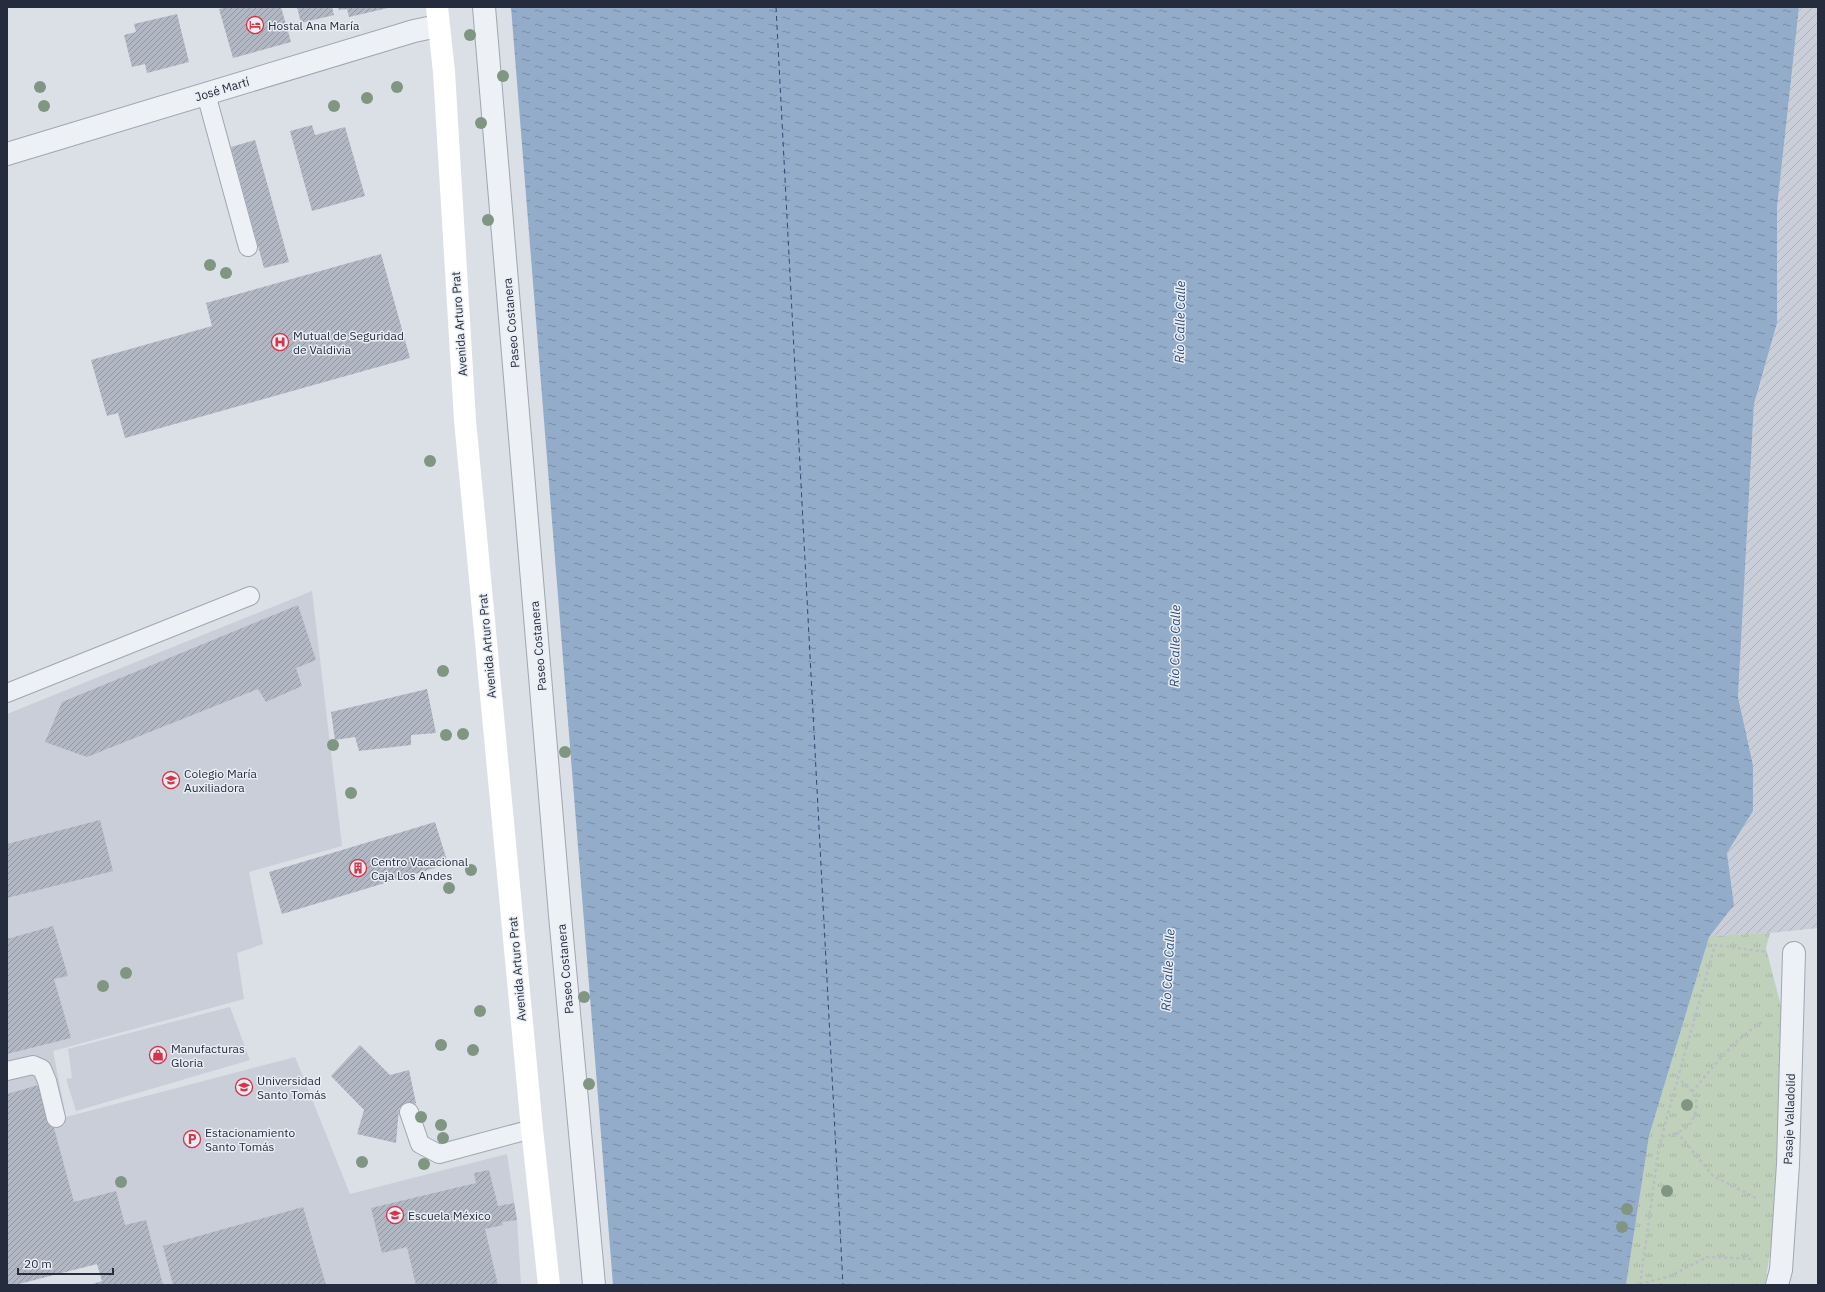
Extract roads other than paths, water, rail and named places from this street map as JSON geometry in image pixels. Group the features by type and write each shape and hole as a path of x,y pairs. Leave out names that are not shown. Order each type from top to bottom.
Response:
{"main road":[{"name":"Avenida Arturo Prat","path":"438,16 444,72 465,420 532,1129 549,1285"}],"street":[{"name":"Paseo Costanera","path":"484,7 560,915 594,1285"},
{"name":"José Martí","path":"7,154 414,31 438,16"},
{"name":"Pasaje Valladolid","path":"1777,1285 1782,1260 1788,1156 1794,960"}],"lane":[{"path":"206,94 248,247"},
{"path":"7,693 250,596"},
{"path":"7,1071 33,1065 42,1069 47,1081 56,1118"},
{"path":"409,1112 420,1144 439,1154 532,1129"}],"water":[{"name":"Río Calle Calle","path":"511,7 1799,7 1777,208 1777,323 1754,404 1738,697 1753,765 1753,811 1727,853 1734,905 1709,937 1649,1136 1626,1285 613,1285"}],"place":[{"name":"Hostal Ana María","path":"255,25"},
{"name":"Mutual de Seguridad de Valdivia","path":"280,342"},
{"name":"Colegio María Auxiliadora","path":"171,780"},
{"name":"Centro Vacacional Caja Los Andes","path":"358,868"},
{"name":"Manufacturas Gloria","path":"158,1055"},
{"name":"Universidad Santo Tomás","path":"244,1087"},
{"name":"Estacionamiento Santo Tomás","path":"192,1139"},
{"name":"Escuela México","path":"395,1215"}]}
